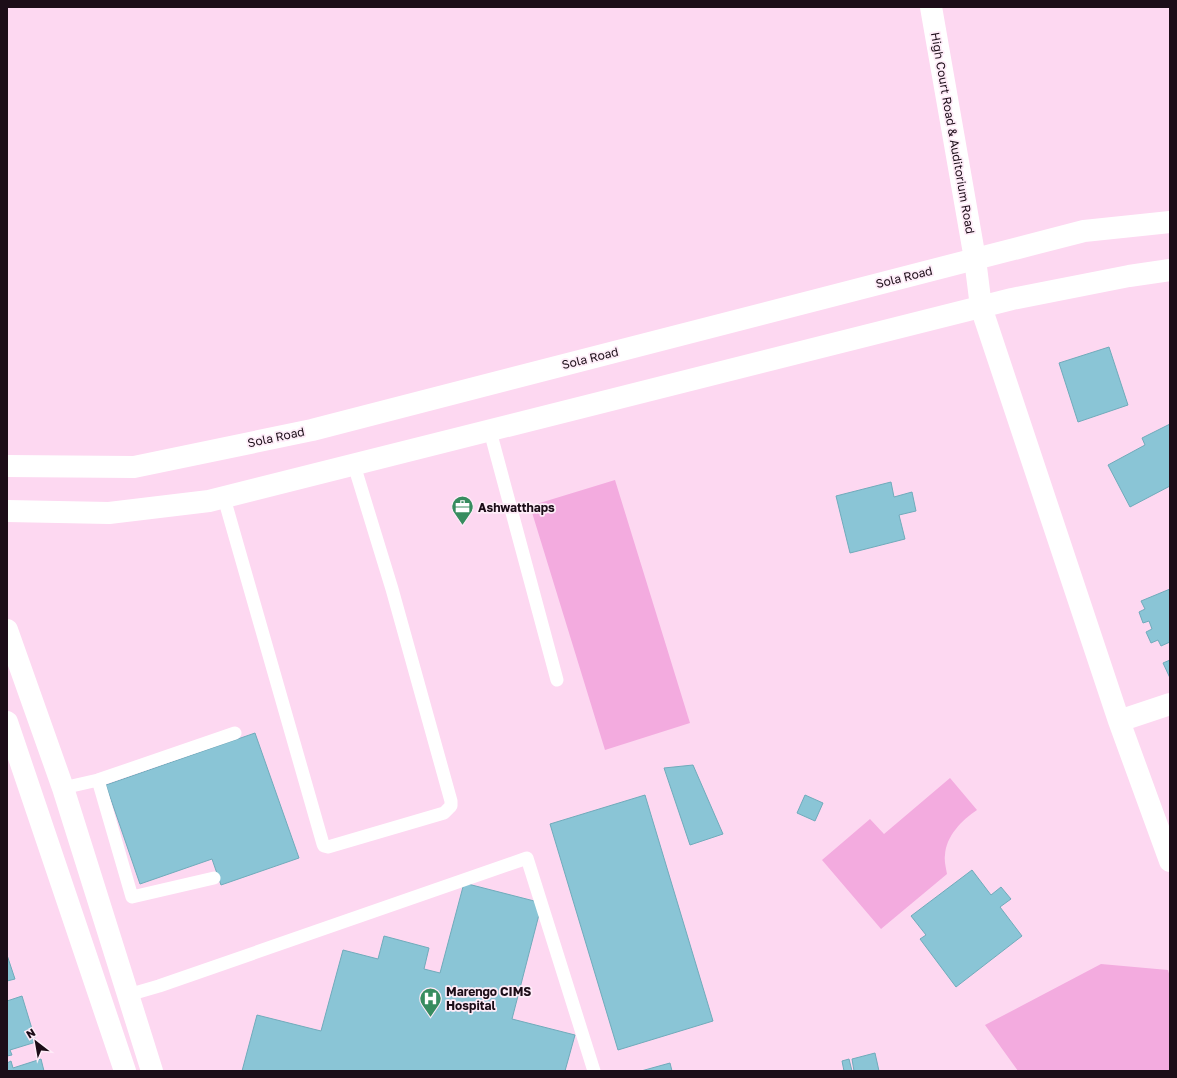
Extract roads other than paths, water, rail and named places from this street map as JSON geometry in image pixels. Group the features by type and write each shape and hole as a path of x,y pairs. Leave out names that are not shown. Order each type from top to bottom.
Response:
{"main road":[{"name":"High Court Road & Auditorium Road","path":"931,7 975,259 981,307 1119,721 1170,861"},
{"name":"Sola Road","path":"7,466 134,467 312,430 1084,231 1170,222"},
{"path":"7,511 109,513 210,501 354,466 1012,299 1170,270"},
{"path":"7,630 62,788 152,1071"},
{"path":"1119,721 1170,704"},
{"path":"7,722 125,1071"}],"lane":[{"path":"490,431 557,680"},
{"path":"224,498 323,844 328,847 444,813 451,806 452,801 392,588 354,466"},
{"path":"62,788 98,780 235,733"},
{"path":"98,780 132,897 214,878"},
{"path":"128,995 159,986 527,858 594,1071"}],"place":[{"name":"Ashwatthaps","path":"462,526"},
{"name":"Marengo CIMS Hospital","path":"430,1018"}]}
